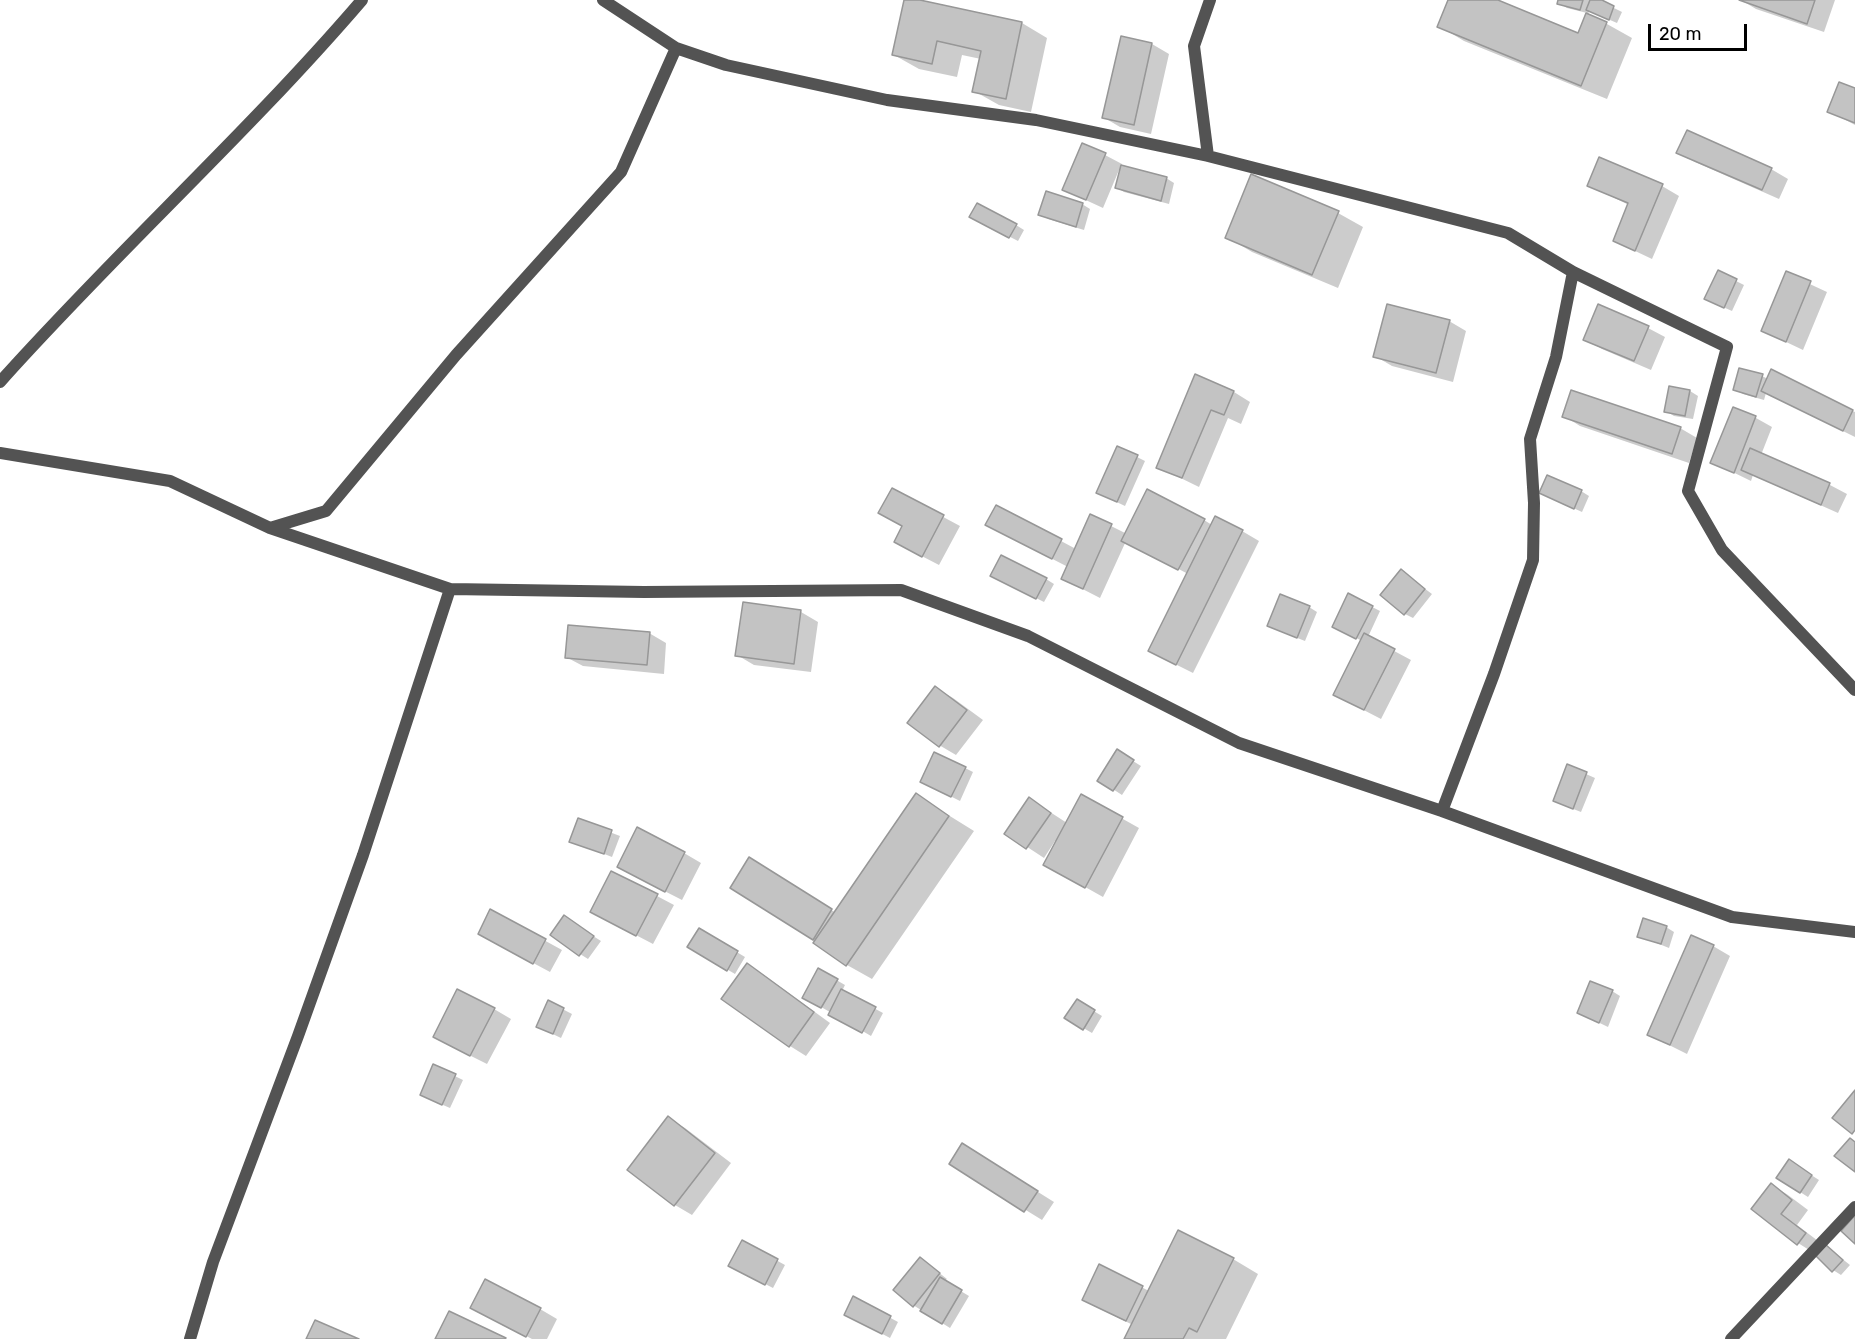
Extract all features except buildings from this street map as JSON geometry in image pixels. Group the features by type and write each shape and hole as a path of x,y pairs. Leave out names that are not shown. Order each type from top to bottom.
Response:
{"street":[{"path":"0,382 51,325 315,55 362,0"},
{"path":"603,0 676,48 726,65 887,100 1036,120 1208,156 1508,233 1573,272 1727,347 1688,491 1722,550 1855,690"},
{"path":"1208,156 1194,46 1210,0"},
{"path":"270,528 326,511 456,355 621,172 676,48"},
{"path":"1442,811 1494,674 1533,560 1534,502 1530,439 1556,357 1573,272"},
{"path":"0,453 170,481 270,528 450,589 644,592 901,590 1028,636 1239,743 1442,811 1732,916 1855,932"},
{"path":"190,1339 213,1262 363,855 450,589"},
{"path":"1731,1339 1855,1208"}]}
